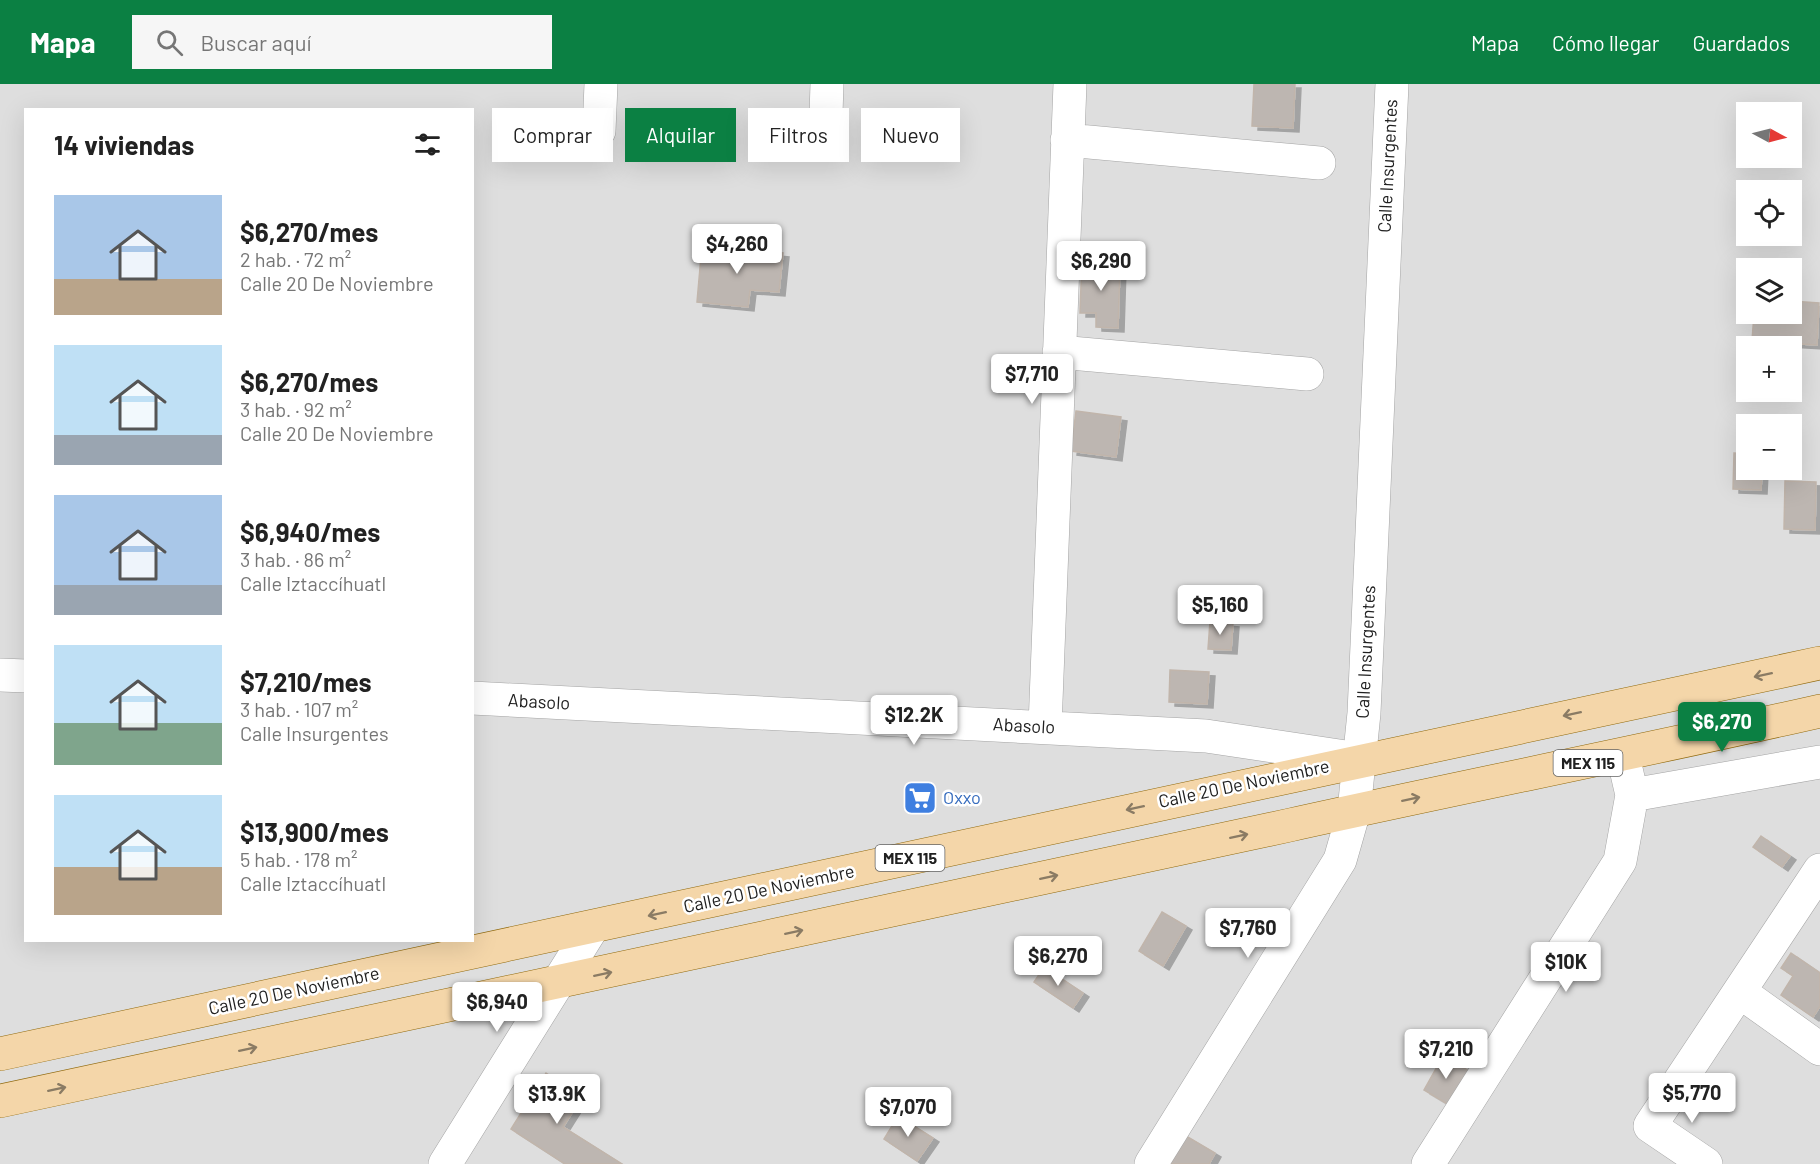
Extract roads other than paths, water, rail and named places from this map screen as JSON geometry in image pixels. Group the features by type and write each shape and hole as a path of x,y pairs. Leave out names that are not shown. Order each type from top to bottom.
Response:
{"main road":[{"name":"Calle 20 De Noviembre","path":"0,1054 592,928 1359,759 1820,663"},
{"name":"MEX 115","path":"0,1101 1354,811 1623,756 1820,711"}],"street":[{"path":"600,108 601,84"},
{"path":"826,108 827,84"},
{"path":"1045,727 1070,84"},
{"name":"Calle Insurgentes","path":"1151,1164 1340,860 1354,811 1364,713 1392,84"},
{"path":"1067,140 1319,163"},
{"path":"1059,352 1307,374"},
{"path":"0,675 24,676"},
{"name":"Abasolo","path":"474,698 1206,736 1359,759"},
{"path":"1428,1164 1620,861 1632,795 1623,756"},
{"path":"1632,795 1820,762"},
{"path":"1706,1164 1650,1126 1820,870"},
{"path":"445,1164 592,928"},
{"path":"1740,992 1820,1049"}],"place":[{"name":"Oxxo","path":"920,798"}]}
